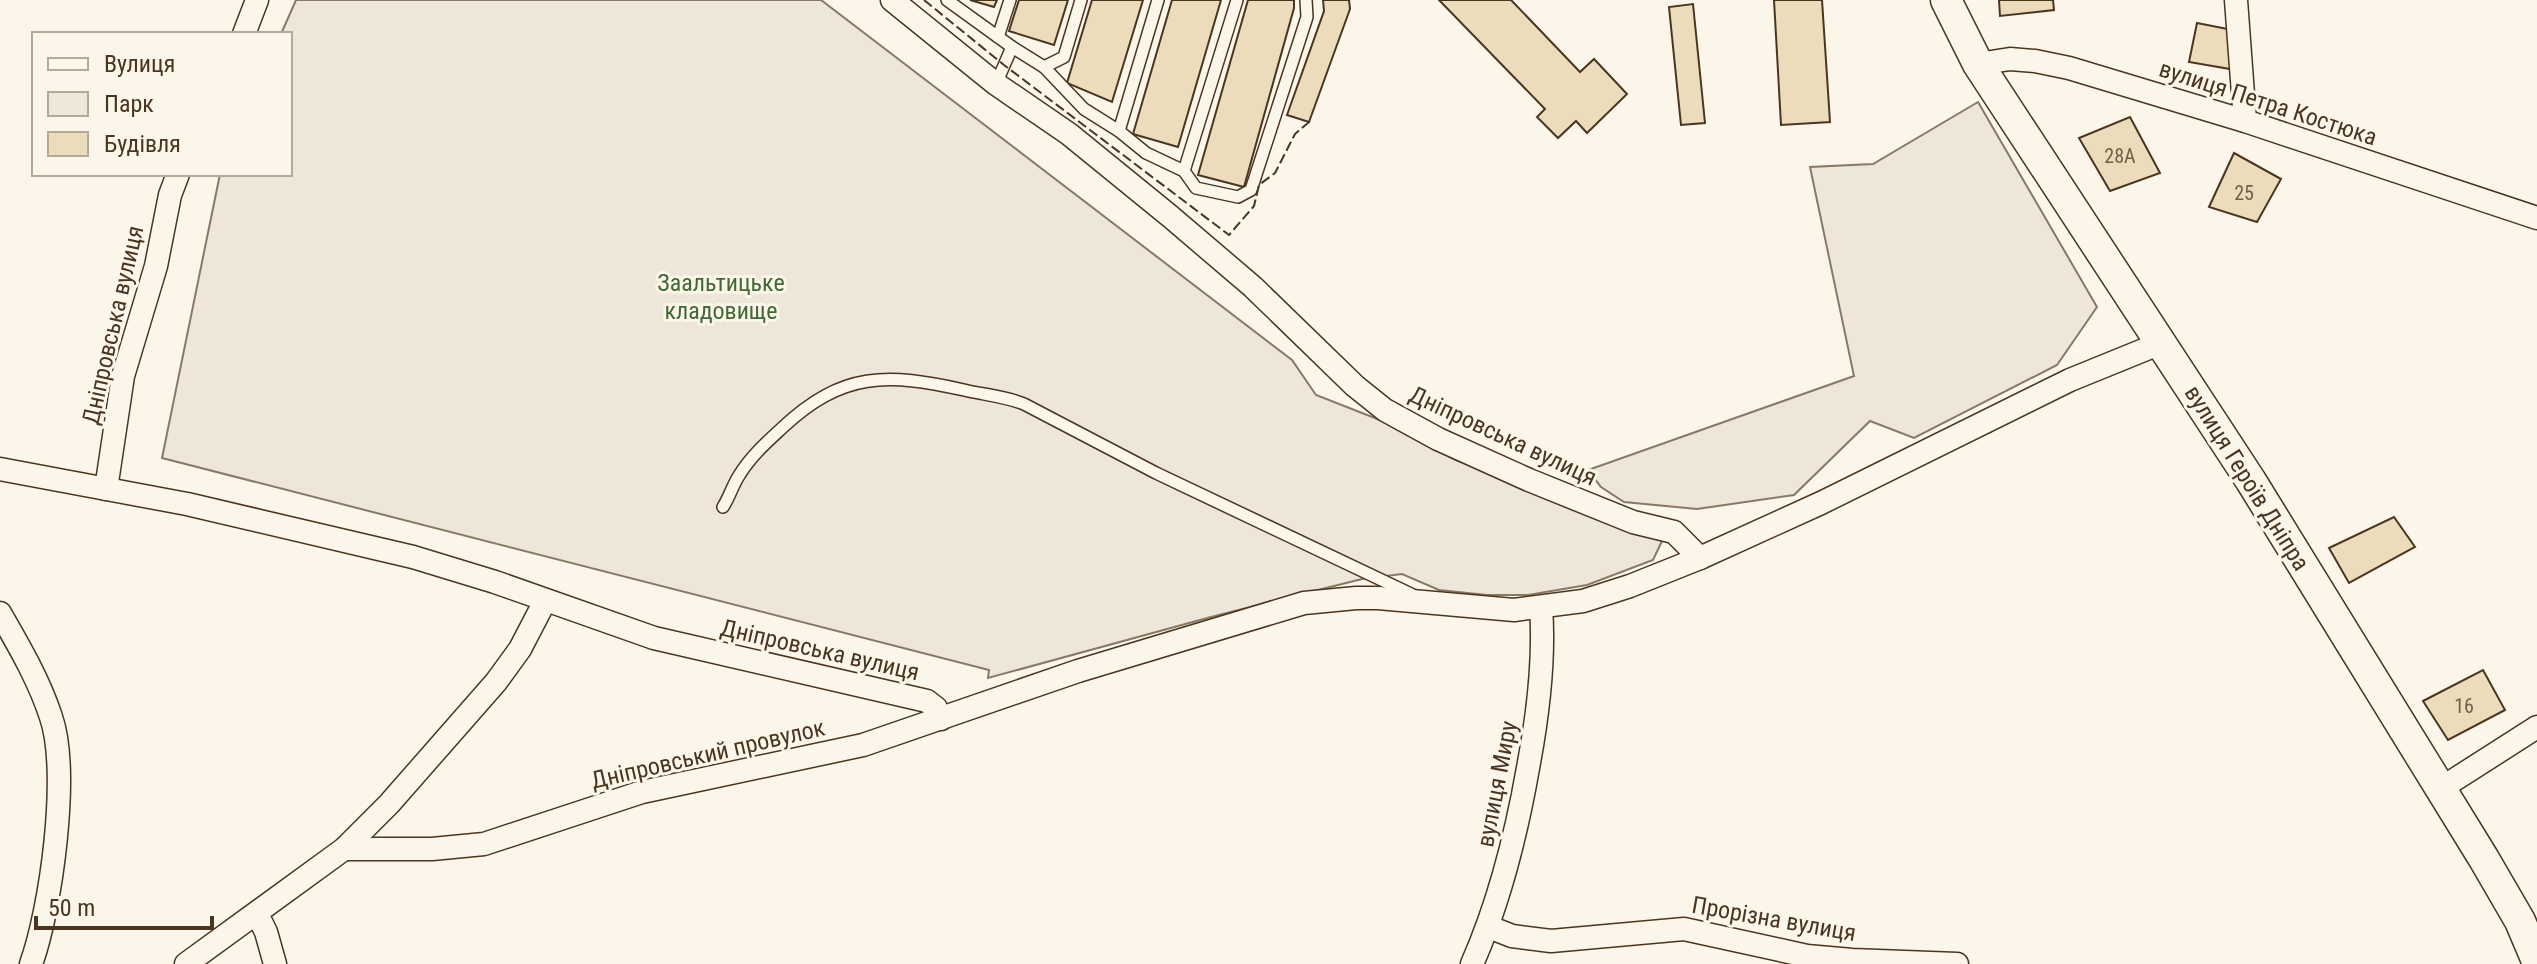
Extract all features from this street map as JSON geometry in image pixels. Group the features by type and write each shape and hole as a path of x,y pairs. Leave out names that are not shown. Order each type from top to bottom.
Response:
{"main road":[{"name":"вулиця Героїв Дніпра","path":"1946,0 1978,64 2251,481 2503,892 2520,921 2537,961"}],"street":[{"path":"245,32 257,0"},
{"name":"Дніпровська вулиця","path":"892,0 996,84 1069,134 1183,227 1285,315 1355,386 1385,410 1438,439 1581,502 1633,522 1674,532 1700,558"},
{"path":"2236,0 2245,121"},
{"name":"вулиця Петра Костюка","path":"1978,64 2010,59 2069,68 2245,121 2537,218"},
{"name":"Дніпровська вулиця","path":"106,489 123,376 156,266 171,176"},
{"path":"941,719 1078,671 1304,603 1356,598 1514,610 1583,601 1700,558 1821,503 2070,380 2161,343"},
{"name":"Дніпровська вулиця","path":"0,469 187,504 413,557 495,582 642,635 922,699 936,708 941,719"},
{"path":"186,964 344,849 422,768 496,682 520,649 545,601"},
{"name":"вулиця Миру","path":"1472,964 1489,927 1519,823 1532,751 1542,662 1541,608"},
{"path":"0,613 35,679 52,718 55,735 58,776 55,838 47,906 31,964"},
{"name":"Дніпровський провулок","path":"344,849 432,849 484,844 642,792 863,745 941,719"},
{"path":"2440,789 2537,727"},
{"path":"257,914 275,964"},
{"name":"Прорізна вулиця","path":"1489,927 1512,936 1551,941 1684,929 1807,960 1957,964"}],"lane":[{"path":"947,0 1044,67 1084,109 1146,153 1184,171 1196,188 1238,197 1251,190 1307,17 1306,0"},
{"path":"998,37 1010,0"},
{"path":"1044,67 1064,57 1081,0"},
{"path":"1119,131 1158,0"},
{"path":"1184,171 1237,0"},
{"path":"996,84 1012,47"},
{"path":"723,507 749,461 793,418 817,400 854,383 914,379 1007,397 1024,404 1156,473 1430,603"}],"green space":[{"name":"Заальтицьке кладовище","path":"296,0 821,0 1292,360 1316,395 1385,422 1456,460 1663,539 1653,560 1587,585 1528,595 1487,595 1439,590 1402,574 1362,579 988,678 989,670 162,458 220,176 292,176 292,32 282,32"},
{"path":"1978,102 2097,307 2057,365 1914,438 1870,421 1794,495 1697,509 1624,502 1601,487 1588,470 1854,376 1810,167 1873,164"}],"building":[{"path":"970,0 997,0 994,7"},
{"path":"1019,0 1068,0 1054,45 1009,31"},
{"path":"1092,0 1143,0 1112,102 1067,83"},
{"path":"1172,0 1221,0 1178,147 1133,134"},
{"path":"1248,0 1294,0 1294,8 1244,187 1198,175"},
{"path":"1323,0 1349,0 1350,9 1309,122 1287,115 1324,11"},
{"path":"1439,0 1511,0 1580,72 1594,59 1627,94 1587,133 1576,121 1558,138 1537,117 1545,109"},
{"path":"1774,0 1822,0 1830,122 1781,125"},
{"path":"1999,0 2053,0 2054,10 2000,16"},
{"path":"1693,4 1705,123 1681,125 1669,7"},
{"path":"2197,23 2238,31 2230,69 2189,62"},
{"path":"2130,117 2160,173 2110,191 2079,138"},
{"path":"2234,153 2281,179 2257,222 2209,207"},
{"path":"2394,517 2415,547 2349,583 2329,548"},
{"path":"2483,670 2505,710 2448,740 2423,701"}],"fence":[{"path":"924,0 1004,65 1229,235 1254,206 1259,185 1275,173 1295,134 1309,122"}]}
